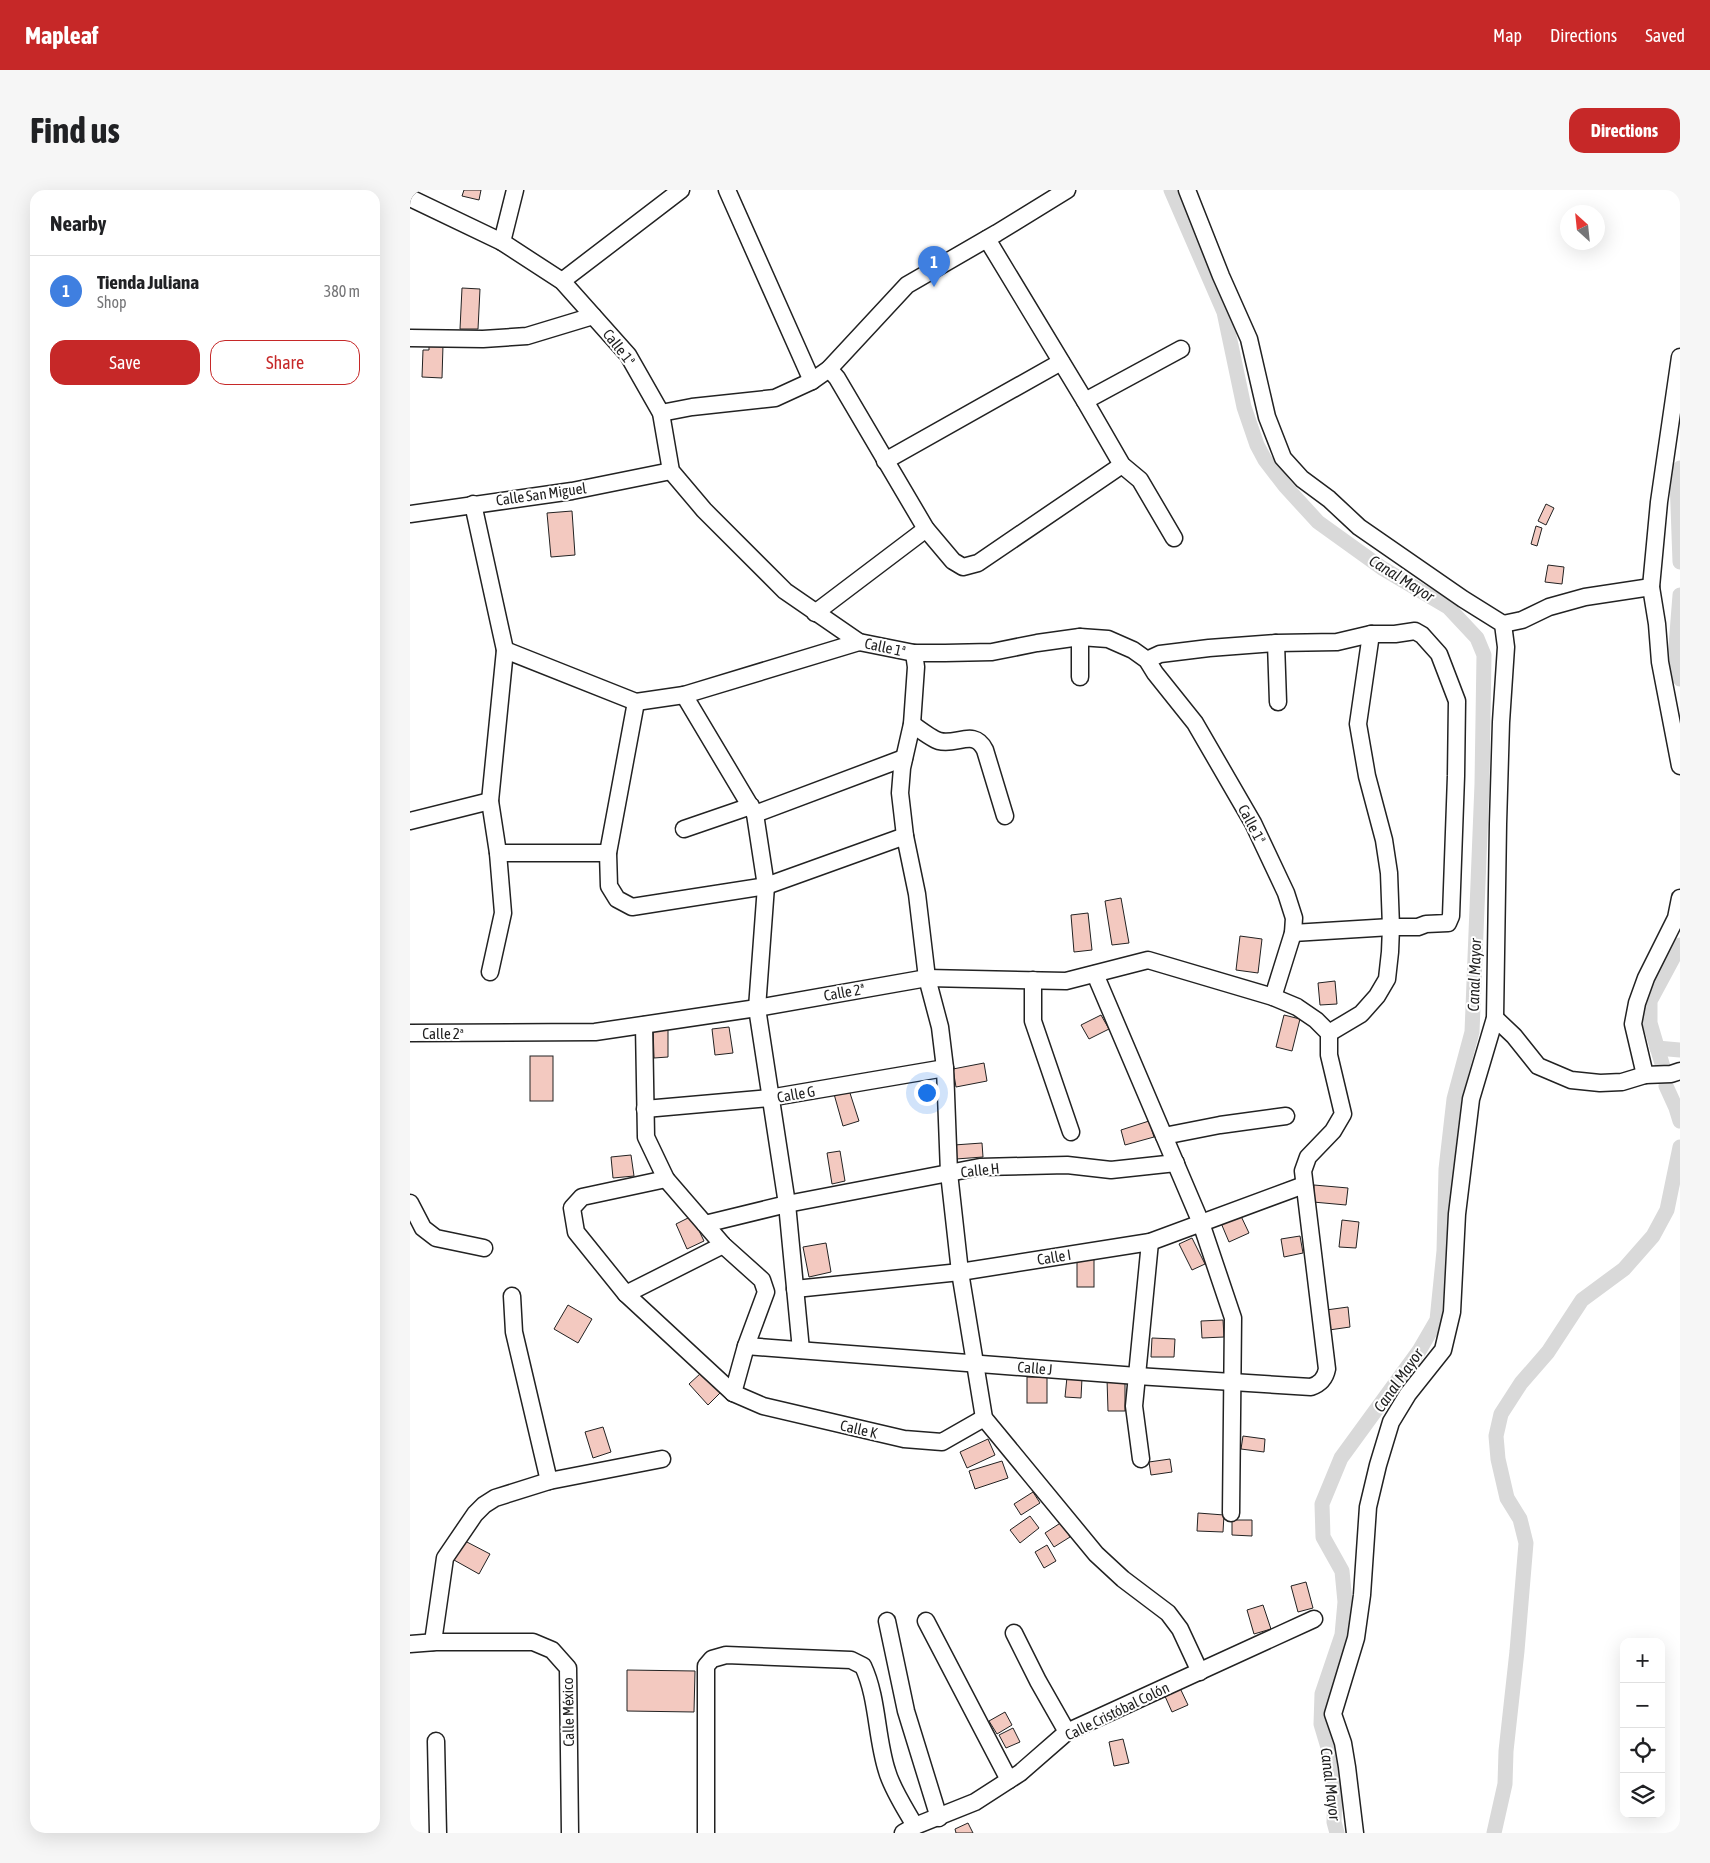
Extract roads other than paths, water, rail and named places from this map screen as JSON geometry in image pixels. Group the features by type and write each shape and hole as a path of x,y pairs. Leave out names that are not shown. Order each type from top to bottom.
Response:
{"street":[{"path":"502,242 515,190"},
{"path":"562,281 681,190"},
{"path":"727,190 812,381"},
{"path":"661,413 709,405 775,398 812,381 829,368 907,286 1067,190"},
{"path":"1187,190 1221,276 1249,339 1266,417 1283,458 1302,479 1329,499 1359,528 1503,624 1522,620 1549,606 1585,597 1651,587"},
{"name":"Calle 1ª","path":"410,198 502,242 562,281 628,355 661,413 671,470 704,510 785,591 859,642 914,653 992,652 1080,637 1108,639 1132,650 1147,660 1155,673 1195,723 1253,823 1286,893 1294,918 1294,934 1273,997"},
{"path":"987,239 1122,465 1140,480 1174,538"},
{"path":"410,338 483,339 527,336 593,316"},
{"path":"1085,401 1181,348"},
{"path":"1680,357 1659,502 1651,587 1657,624 1660,662 1680,766"},
{"path":"884,461 1061,362"},
{"path":"829,368 837,378 884,461 926,529 953,561 963,567 978,564 1122,465"},
{"name":"Calle San Miguel","path":"410,514 572,491 671,470"},
{"path":"473,504 505,650 490,801 498,853 503,913 490,972"},
{"path":"815,613 926,529"},
{"path":"1355,1833 1343,1743 1333,1714 1356,1638 1362,1595 1368,1507 1391,1422 1408,1394 1443,1350 1452,1312 1457,1214 1471,1099 1495,1018 1501,722 1506,646 1503,624"},
{"path":"1147,660 1160,654 1178,651 1276,643 1337,642 1371,634 1395,634 1416,631 1439,654 1457,701 1451,916 1448,923 1426,924 1418,928 1391,927 1294,934"},
{"path":"1304,1185 1303,1171 1308,1157 1333,1131 1343,1114 1329,1055 1329,1033 1361,1014 1377,996 1387,979 1391,927 1389,873 1384,840 1366,776 1358,724 1371,634"},
{"path":"1080,637 1080,677"},
{"path":"505,650 636,702 684,696 859,642"},
{"path":"1276,643 1278,702"},
{"path":"914,653 916,668 912,724 904,758 900,793 905,836 912,862 917,894 926,978 940,1027 945,1068 948,1173 960,1272 984,1418 1096,1554 1123,1579 1168,1613 1180,1629 1200,1672"},
{"path":"684,696 753,810 766,886 757,1008 787,1204 801,1350"},
{"path":"636,702 608,853 609,886 616,899 632,907 766,886 905,836"},
{"path":"912,724 938,741 951,742 974,738 981,742 1005,816"},
{"path":"684,829 753,810 904,758"},
{"path":"410,821 490,801"},
{"path":"498,853 608,853"},
{"path":"1644,1075 1633,1024 1637,1003 1646,978 1676,918 1680,898"},
{"name":"Calle 2ª","path":"410,1034 594,1032 757,1008 926,978 1066,981 1148,960 1273,997 1297,1007 1316,1020 1329,1033"},
{"path":"1095,974 1201,1222 1234,1318 1231,1513"},
{"path":"1033,980 1033,1021 1071,1132"},
{"path":"1495,1018 1514,1036 1538,1066 1571,1080 1600,1083 1622,1082 1644,1075 1672,1074 1680,1071"},
{"path":"644,1025 646,1137 666,1180 723,1246 759,1276 766,1292 746,1346 733,1393"},
{"name":"Calle G","path":"645,1109 770,1098 945,1068"},
{"path":"1164,1136 1220,1125 1286,1116"},
{"name":"Calle H","path":"705,1224 787,1204 980,1168 1067,1165 1111,1170 1176,1163"},
{"name":"Calle K","path":"666,1180 582,1197 572,1208 576,1232 626,1294 733,1393 763,1406 904,1439 942,1442 984,1418"},
{"name":"Calle I","path":"795,1289 960,1272 1150,1242 1304,1185"},
{"name":"Calle J","path":"746,1346 1137,1376 1311,1387 1322,1381 1327,1369 1304,1185"},
{"path":"410,1203 423,1228 436,1238 484,1248"},
{"path":"1141,1459 1134,1406 1150,1242"},
{"path":"626,1294 723,1246"},
{"path":"512,1296 514,1332 548,1481"},
{"path":"432,1642 445,1558 475,1514 484,1505 496,1498 548,1481 662,1459"},
{"name":"Calle Cristóbal Colón","path":"909,1830 975,1802 1009,1780 1067,1732 1314,1619"},
{"path":"887,1621 906,1711 939,1818"},
{"path":"926,1621 1009,1780"},
{"path":"1014,1633 1067,1732"},
{"name":"Calle México","path":"410,1644 432,1642 533,1642 552,1650 568,1668 570,1833"},
{"path":"706,1833 706,1666 712,1660 726,1655 851,1660 864,1666 870,1679 879,1739 887,1773 909,1830"},
{"path":"436,1741 438,1833"}],"waterway":[{"name":"Canal Mayor","path":"1171,190 1224,312 1244,407 1257,445 1265,460 1285,486 1318,522 1382,568 1448,607 1477,638 1484,655 1482,784 1472,1032 1454,1099 1446,1169 1444,1251 1437,1320 1419,1351 1341,1458 1322,1504 1323,1537 1342,1571 1345,1602 1342,1635 1322,1694 1321,1724 1330,1754 1335,1797 1334,1822 1337,1833"},
{"path":"1680,468 1677,479 1680,562"},
{"path":"1680,595 1675,658 1680,679"},
{"path":"1663,1067 1650,1023 1650,1001 1680,945"},
{"path":"1657,1048 1680,1050"},
{"path":"1666,1086 1680,1121"},
{"path":"1494,1833 1505,1784 1506,1751 1526,1543 1520,1519 1507,1498 1498,1459 1496,1436 1501,1414 1521,1383 1548,1352 1582,1300 1624,1269 1653,1236 1667,1210 1680,1147"}],"place":[{"name":"Tienda Juliana","path":"934,287"}]}
